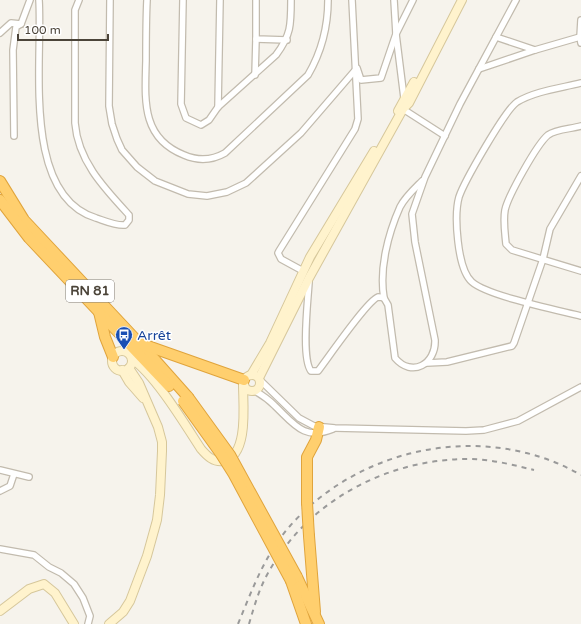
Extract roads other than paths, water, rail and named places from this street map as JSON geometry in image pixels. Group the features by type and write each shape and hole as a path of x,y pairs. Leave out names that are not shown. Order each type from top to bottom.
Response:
{"highway":[{"name":"RN 81","path":"0,181 24,220 140,344 230,455 294,579 315,612 319,624"},
{"name":"RN 81","path":"0,200 29,238 145,360 185,399"},
{"path":"98,310 105,337 114,357"},
{"path":"140,344 251,379"},
{"path":"129,364 145,360"},
{"path":"315,612 306,503 306,461 319,430"},
{"name":"RN 81","path":"294,579 306,624"}],"street":[{"path":"14,136 13,50 16,27 21,24 30,0"},
{"path":"39,0 38,98 41,136 47,159 55,180 74,208 88,215 118,225 125,225 130,220 129,215 101,186 82,154 77,138 75,123 75,15 76,6 79,0"},
{"path":"110,0 109,106 112,124 117,139 122,150 137,166 156,181 188,194 206,196 220,193 246,183 301,133 357,68"},
{"path":"147,0 145,94 148,118 153,130 164,143 176,152 203,160 215,159 225,153 308,75 317,58 326,30 328,0"},
{"path":"183,0 181,104 183,113 190,121 201,124 209,120 218,107 276,55 287,40 291,20 291,0"},
{"path":"218,107 220,0"},
{"path":"255,74 256,0"},
{"path":"303,271 281,259 278,253 357,124 359,114 352,0"},
{"path":"394,0 396,34 404,98"},
{"path":"357,68 361,80 381,78 396,34 412,0"},
{"path":"457,0 393,120 303,271 270,343 251,379 248,391 254,391 272,403 297,428 306,432 335,428 466,431 484,430 518,421 581,387"},
{"path":"109,624 123,612 130,602 147,556 159,508 162,442 148,403 136,375 129,364 124,351 118,352 114,357 114,366 129,364 150,377 200,449 214,460 228,459 237,451 241,440 243,415 251,379 404,109 409,103 462,0"},
{"path":"425,178 400,207 391,234 383,272 382,285 384,298 388,305 395,358 409,368 422,366 426,363 434,352 435,340 412,226 412,214 425,178 460,104 516,0"},
{"path":"581,20 581,43"},
{"path":"0,33 11,23 21,24"},
{"path":"496,37 535,50"},
{"path":"480,69 535,50 580,37"},
{"path":"256,39 287,40"},
{"path":"581,83 532,96 518,102 510,108 459,197 457,211 458,234 463,268 471,282 488,291 581,316"},
{"path":"404,109 445,136"},
{"path":"581,126 555,132 546,137 532,158 507,204 504,218 506,244 512,250 581,271"},
{"path":"426,363 447,362 512,346 517,339 543,259 550,229 581,176"},
{"path":"309,278 306,362 311,371 318,371 374,300 377,298 384,298"},
{"path":"129,364 129,382 148,403"},
{"path":"243,415 254,391 260,385 251,379"},
{"path":"251,379 299,418 319,430"},
{"path":"144,395 149,386 156,385"},
{"path":"0,470 29,477"},
{"path":"0,491 10,486 14,474"},
{"path":"0,549 34,555 49,567 61,573 74,584 83,598 90,616 88,624"},
{"path":"0,611 29,589 44,584 55,593 74,624"}],"railway":[{"path":"238,624 266,560 273,548 290,526 319,498 352,476 388,460 427,450 466,446 506,449 544,458 581,475"},
{"path":"249,624 265,579 285,547 305,525 327,505 352,489 379,476 408,467 438,461 469,459 485,460 534,470"}],"place":[{"name":"Arrêt","path":"124,350"}]}
